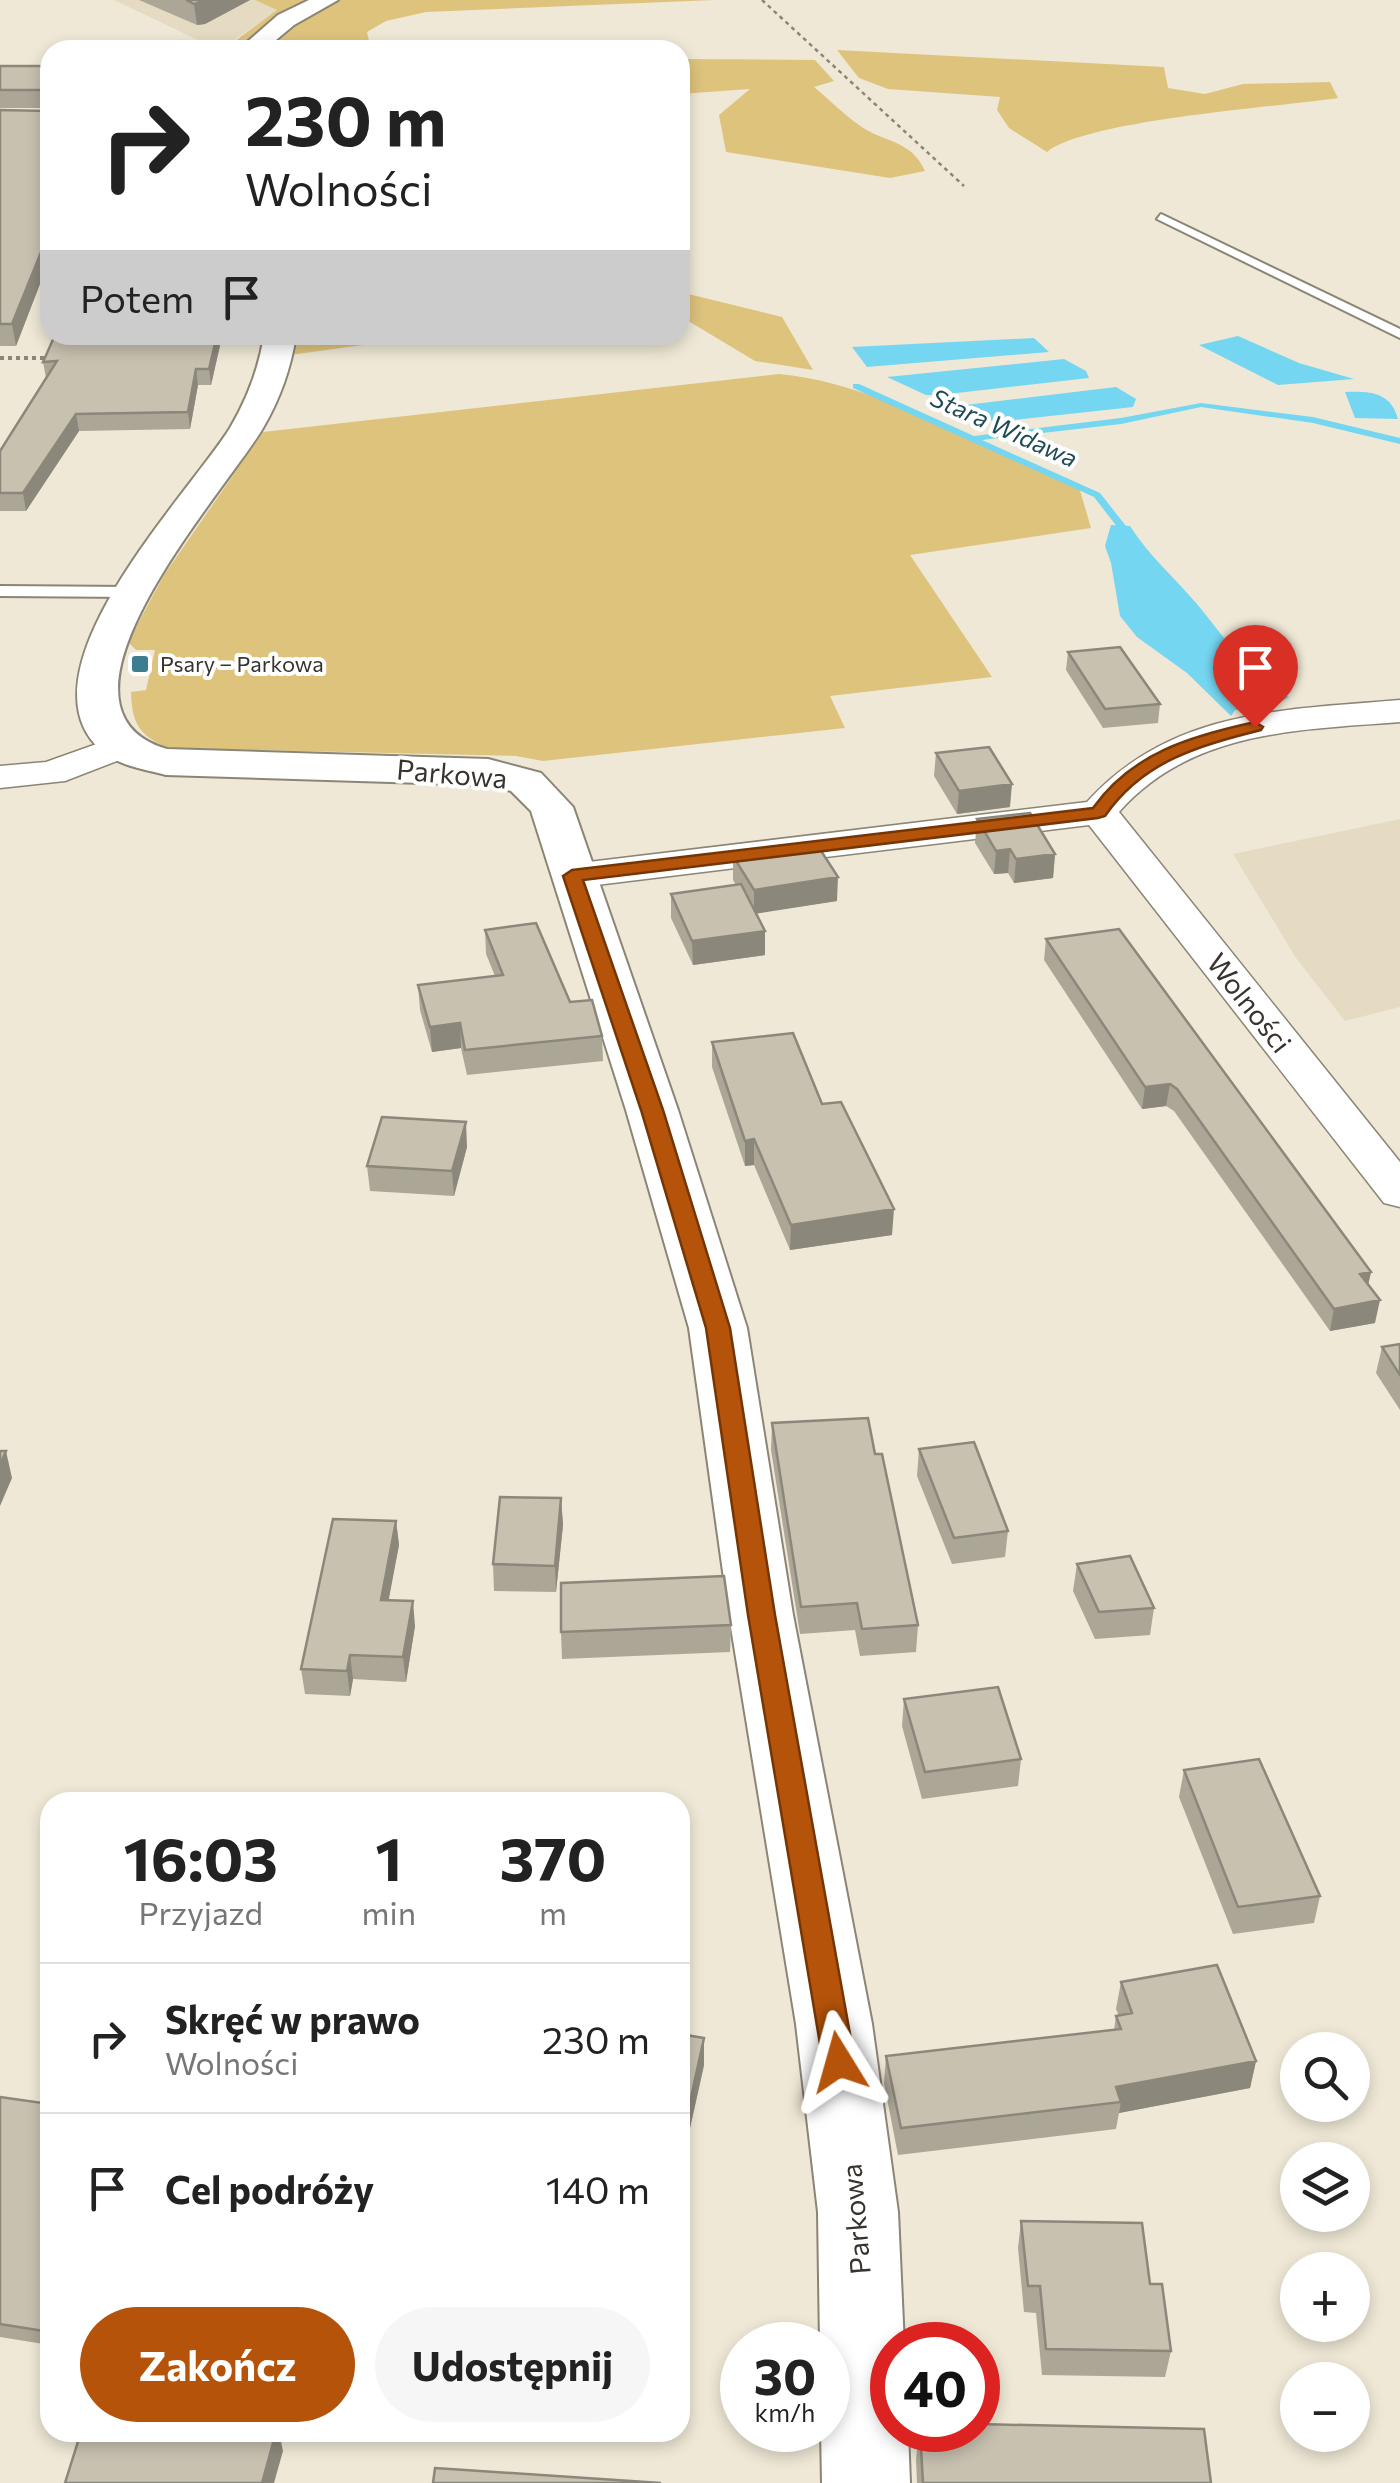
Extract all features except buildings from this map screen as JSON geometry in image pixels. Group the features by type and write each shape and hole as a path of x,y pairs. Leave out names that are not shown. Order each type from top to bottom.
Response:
{"street":[{"path":"262,40 286,20 327,0"},
{"path":"0,776 52,773 122,746 100,720 96,672 132,592 237,444 262,401 279,345"},
{"path":"572,876 1098,812 1118,784 1169,753 1210,737 1290,722 1400,711"},
{"name":"Parkowa","path":"122,746 166,762 192,766 454,769 515,777 535,788 551,807 652,1110 718,1328 765,1635 834,2024 858,2212 866,2483"},
{"name":"Wolności","path":"1098,812 1400,1193"}],"lane":[{"path":"1160,217 1400,334"},
{"path":"0,591 132,592"}],"path":[{"path":"762,0 848,84 964,186"},
{"path":"0,358 55,358"}],"shaded area":[{"path":"114,0 255,0 278,10 234,40 198,40"},
{"path":"255,0 316,0 323,6 338,0 714,0 426,12 386,21 367,32 369,40 236,40 277,10"},
{"path":"837,50 1164,67 1168,88 1205,94 1243,84 1330,82 1338,98 1140,123 1100,131 1047,152 1009,128 997,110 1000,97 888,89 859,78"},
{"path":"690,59 815,60 834,81 814,87 859,125 912,153 925,171 890,178 726,152 719,115 750,89 690,93"},
{"path":"690,294 782,317 813,370 755,361 690,322"},
{"path":"291,345 363,345 290,355"},
{"path":"779,374 814,379 891,403 1079,487 1091,528 910,555 992,677 830,696 845,728 543,761 516,756 168,748 139,727 131,692 146,690 155,650 136,650 128,642 164,575 263,432"},
{"path":"1400,819 1400,1007 1345,1021 1296,958 1233,854"}],"water":[{"path":"1238,336 1299,363 1354,379 1278,385 1199,345"},
{"path":"1034,338 1049,352 867,367 852,347"},
{"path":"1064,359 1086,371 1089,378 926,395 887,377"},
{"path":"1116,387 1136,399 1133,407 995,422 957,406"},
{"path":"1345,392 1385,398 1398,419 1355,418"},
{"path":"1111,525 1130,526 1249,667 1289,697 1269,709 1235,710 1231,716 1187,673 1137,637 1120,616 1105,546"}],"waterway":[{"name":"Stara Widawa","path":"856,386 1097,495 1121,526"},
{"path":"977,438 1121,421 1201,405 1313,420 1400,441"}],"place":[{"name":"Psary – Parkowa","path":"140,664"}],"route":[{"path":"839,2062 762,1615 718,1328 652,1110 572,876 1098,812 1118,784 1169,753 1210,737 1255,727"}]}
